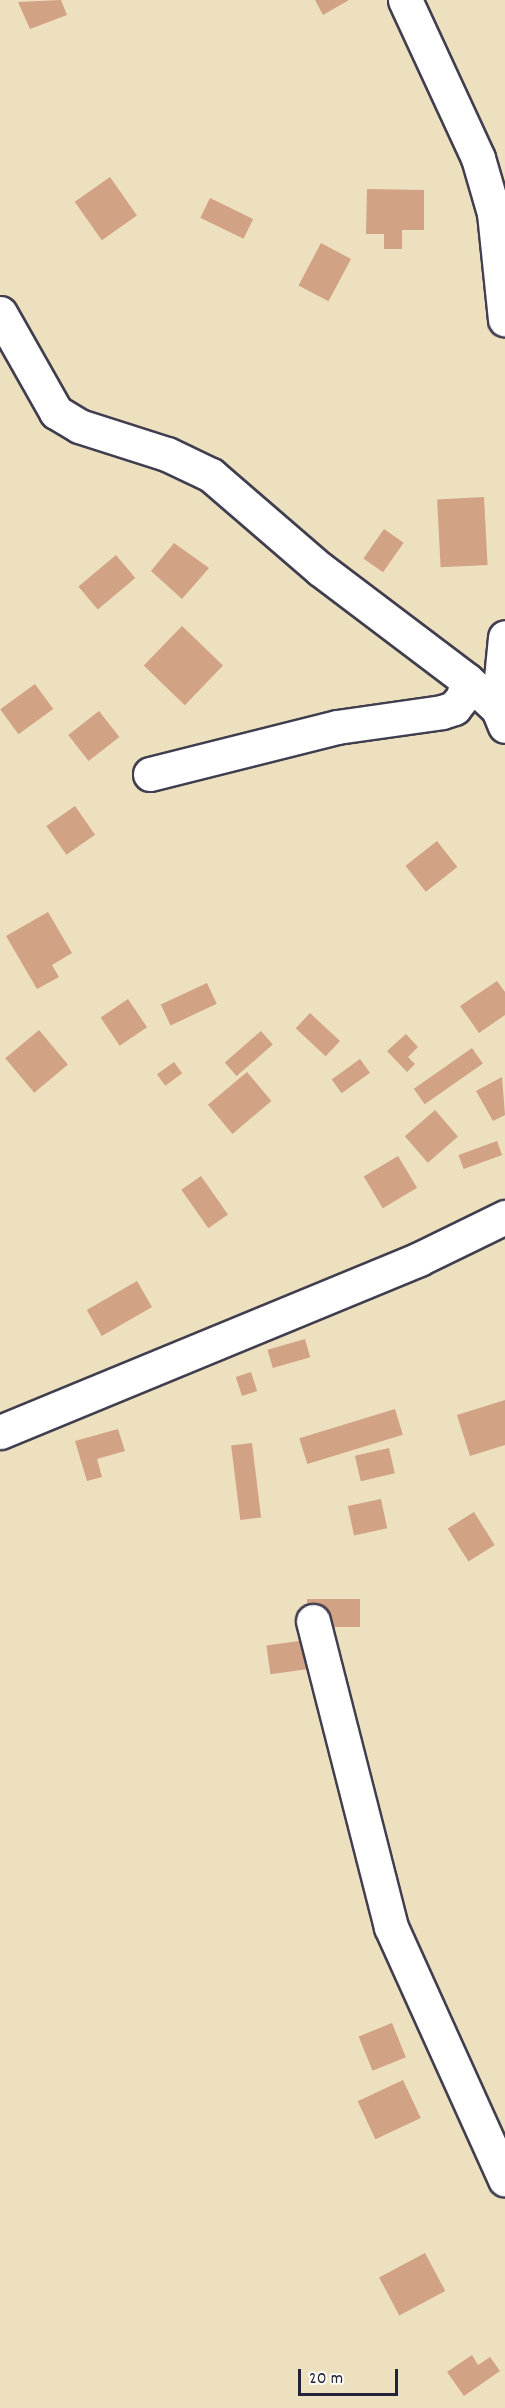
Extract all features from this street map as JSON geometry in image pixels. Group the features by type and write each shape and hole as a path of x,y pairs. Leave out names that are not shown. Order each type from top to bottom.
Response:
{"street":[{"path":"405,0 477,158 494,213 505,319"},
{"path":"0,313 56,412 79,426 167,454 212,475 320,569 467,680 502,718"},
{"path":"502,718 505,637"},
{"path":"150,774 337,727 442,712 454,708 463,697 467,680"},
{"path":"0,1432 419,1259 505,1217"},
{"path":"313,1621 391,1927 505,2180"}],"building":[{"path":"61,0 67,15 30,29 18,2"},
{"path":"315,0 349,0 323,15"},
{"path":"110,177 137,216 102,240 75,202"},
{"path":"367,189 424,190 424,230 402,230 402,249 384,249 384,234 366,234"},
{"path":"210,198 253,219 243,239 200,218"},
{"path":"321,243 351,259 328,301 298,285"},
{"path":"484,497 488,565 441,567 437,499"},
{"path":"384,529 404,543 383,572 363,558"},
{"path":"174,543 209,568 182,599 151,571"},
{"path":"116,555 135,578 98,609 78,586"},
{"path":"182,626 223,666 185,705 144,666"},
{"path":"35,684 53,709 18,734 0,709"},
{"path":"99,711 119,737 89,761 68,735"},
{"path":"75,806 95,835 66,855 46,826"},
{"path":"437,841 457,867 426,892 405,866"},
{"path":"48,912 72,953 52,965 59,977 37,989 6,936"},
{"path":"497,981 505,992 505,1015 479,1033 460,1006"},
{"path":"207,983 217,1004 170,1025 161,1005"},
{"path":"128,999 147,1027 120,1046 101,1017"},
{"path":"310,1013 340,1041 326,1056 296,1028"},
{"path":"39,1030 68,1064 34,1093 5,1058"},
{"path":"261,1031 273,1045 237,1076 225,1062"},
{"path":"406,1034 418,1047 408,1057 415,1064 407,1072 387,1051"},
{"path":"472,1048 483,1064 425,1104 414,1089"},
{"path":"360,1059 370,1073 342,1093 332,1080"},
{"path":"174,1062 182,1073 165,1086 157,1074"},
{"path":"247,1072 271,1101 232,1134 208,1105"},
{"path":"502,1077 505,1115 493,1121 476,1091"},
{"path":"435,1110 458,1136 428,1163 405,1136"},
{"path":"497,1141 502,1155 464,1169 458,1155"},
{"path":"398,1156 417,1188 383,1208 364,1177"},
{"path":"201,1176 228,1215 208,1228 181,1190"},
{"path":"137,1281 152,1307 102,1336 87,1310"},
{"path":"305,1339 310,1357 273,1368 268,1350"},
{"path":"251,1372 257,1391 242,1396 236,1377"},
{"path":"505,1400 505,1445 470,1456 457,1415"},
{"path":"395,1409 403,1435 307,1464 299,1438"},
{"path":"118,1429 125,1451 97,1459 102,1477 87,1481 75,1441"},
{"path":"252,1443 261,1517 240,1520 231,1446"},
{"path":"389,1448 395,1473 361,1481 355,1456"},
{"path":"381,1499 387,1528 354,1535 348,1506"},
{"path":"474,1512 495,1545 468,1562 448,1528"},
{"path":"307,1599 360,1599 360,1627 307,1627"},
{"path":"306,1640 310,1669 270,1674 266,1646"},
{"path":"392,2023 406,2057 372,2071 359,2036"},
{"path":"403,2080 421,2118 375,2139 358,2101"},
{"path":"425,2253 445,2291 399,2315 379,2277"},
{"path":"472,2355 478,2365 490,2357 500,2371 464,2396 447,2372"}]}
